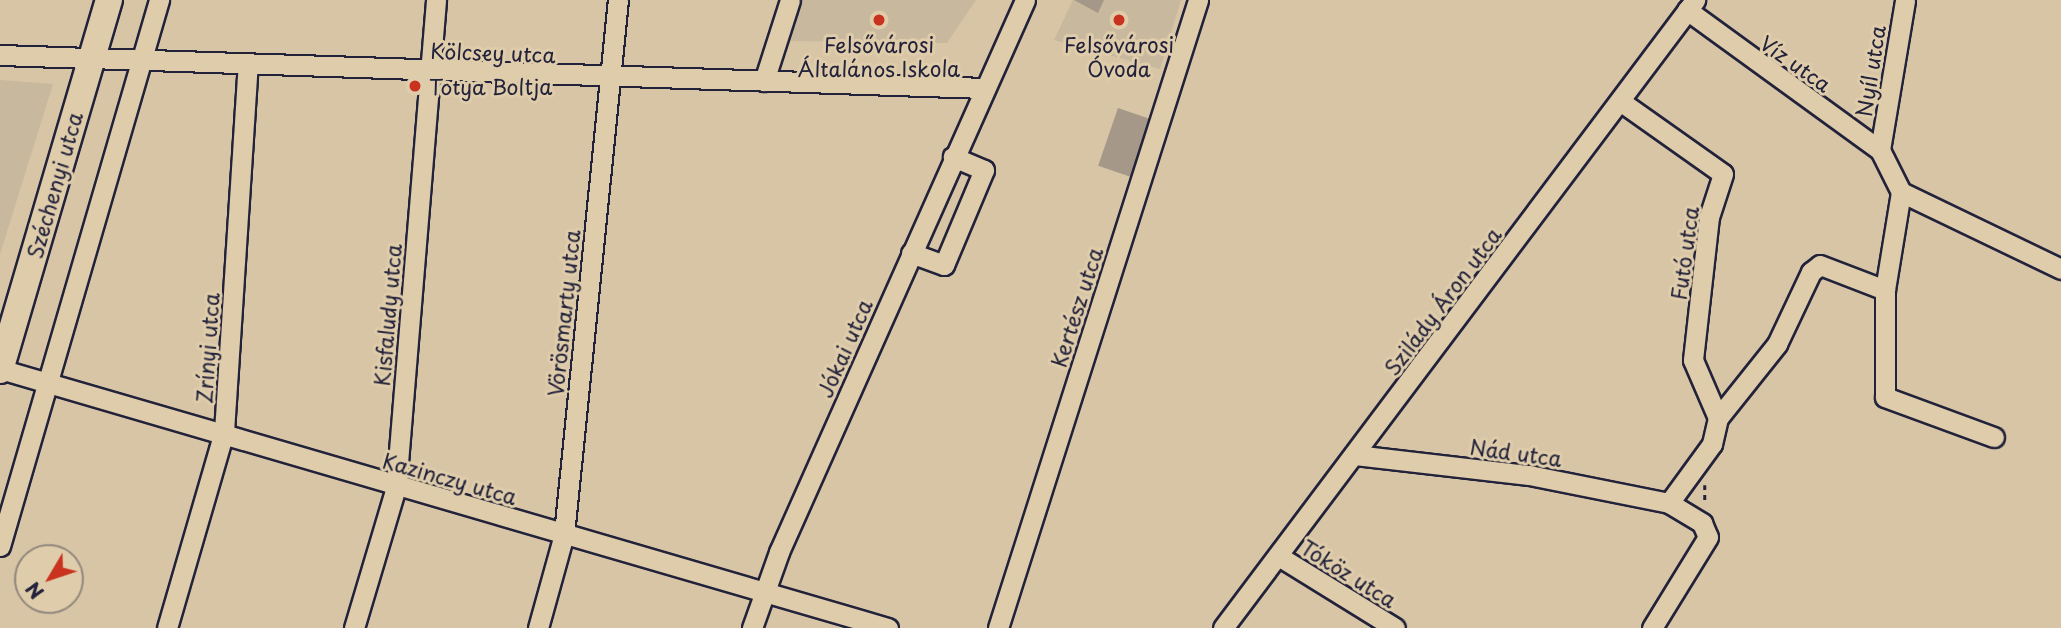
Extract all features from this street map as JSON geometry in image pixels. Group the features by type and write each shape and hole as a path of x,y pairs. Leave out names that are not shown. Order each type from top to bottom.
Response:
{"main road":[{"name":"Széchenyi utca","path":"0,369 109,0"}],"street":[{"path":"0,546 159,0"},
{"name":"Kisfaludy utca","path":"354,628 396,487 436,0"},
{"name":"Vörösmarty utca","path":"538,628 564,534 618,0"},
{"path":"764,80 790,0"},
{"name":"Jókai utca","path":"752,628 762,594 1025,0"},
{"name":"Kertész utca","path":"998,628 1198,0"},
{"name":"Nyíl utca","path":"1880,150 1905,0"},
{"name":"Víz utca","path":"1687,3 1880,150"},
{"name":"Szilády Áron utca","path":"1223,628 1280,557 1620,101 1687,3"},
{"name":"Kölcsey utca","path":"0,55 609,79 764,80 984,88"},
{"name":"Zrínyi utca","path":"167,628 224,432 248,64"},
{"name":"Futó utca","path":"1620,101 1723,174 1709,217 1693,360 1718,418"},
{"path":"1880,150 1901,192 1885,290 1885,397 1994,437"},
{"path":"911,253 943,265 984,170 953,158"},
{"path":"1901,192 2061,269"},
{"path":"1653,628 1708,537 1702,523 1670,503 1712,444 1718,418 1777,344 1815,267 1828,265 1885,290"},
{"name":"Kazinczy utca","path":"0,369 224,432 396,487 762,594 888,628"},
{"name":"Nád utca","path":"1355,455 1529,475 1670,503"},
{"name":"Tóköz utca","path":"1280,557 1395,628"}],"shaded area":[{"name":"Felsővárosi Általános Iskola","path":"802,0 976,0 947,43 790,41"},
{"name":"Felsővárosi Óvoda","path":"1073,0 1181,0 1160,69 1054,40"},
{"path":"0,80 53,84 0,254"}],"building":[{"path":"1074,0 1104,0 1098,13"},
{"path":"1118,108 1150,119 1130,177 1098,166"}],"place":[{"name":"Felsővárosi Általános Iskola","path":"879,20"},
{"name":"Felsővárosi Óvoda","path":"1119,20"},
{"name":"Totya Boltja","path":"415,86"}]}
